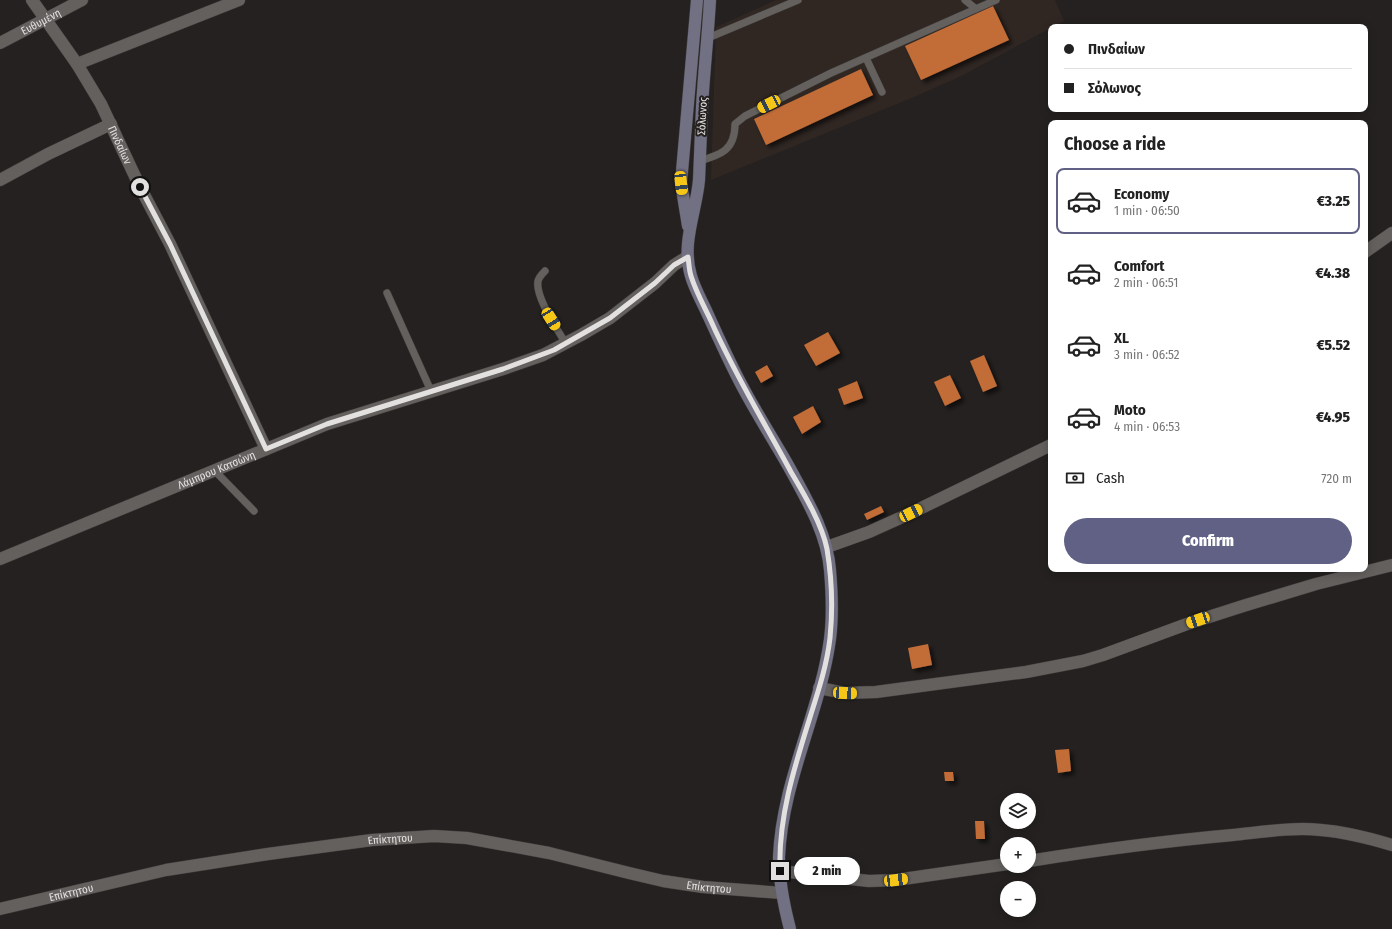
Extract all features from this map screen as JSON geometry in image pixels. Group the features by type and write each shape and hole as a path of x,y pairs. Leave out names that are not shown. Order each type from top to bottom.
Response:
{"street":[{"name":"Πινδαίων","path":"32,0 89,82 111,124 140,187 170,244 266,449"},
{"name":"Ευθυμένη","path":"0,43 82,0"},
{"path":"77,64 239,0"},
{"name":"Σόλωνος","path":"697,0 681,183 688,231 690,275 721,345 741,385 814,513 826,547 830,567 832,596 830,639 819,688 795,766 781,833 779,859 782,893 790,929"},
{"name":"Σόλωνος","path":"688,231 696,201 698,182 710,0"},
{"path":"0,180 48,154 111,124"},
{"path":"1368,250 1392,233"},
{"name":"Λάμπρου Κατσώνη","path":"0,559 327,424 543,355 566,344 616,314 655,283 674,265 688,257"},
{"path":"826,547 869,532 911,513 1048,446"},
{"path":"1368,571 1392,565"},
{"path":"819,688 845,693 876,692 1026,672 1070,664 1103,655 1187,624 1243,606 1309,586 1364,572"},
{"path":"1036,860 1142,845 1291,829 1338,832 1361,836 1392,845"},
{"name":"Επίκτητου","path":"0,909 166,870 365,841 434,836 467,838 549,853 629,874 663,881 703,887 782,893"},
{"path":"780,871 869,881 896,880 1000,865"}],"lane":[{"path":"708,38 798,0"},
{"path":"965,0 976,10"},
{"path":"699,161 718,156 726,150 735,133 735,124 745,116 831,73 996,0"},
{"path":"866,58 882,92"},
{"path":"545,271 538,278 538,289 551,319 566,344"},
{"path":"387,293 431,391"},
{"path":"214,470 254,511"}],"shaded area":[{"path":"776,0 1055,0 1064,21 1058,24 1048,24 1048,30 959,77 914,97 711,180 716,27"}],"building":[{"path":"993,6 1009,40 921,80 905,46"},
{"path":"861,69 873,95 766,145 754,119"},
{"path":"828,332 840,353 816,366 804,345"},
{"path":"984,355 997,386 983,392 970,361"},
{"path":"767,365 773,376 761,383 755,372"},
{"path":"950,375 961,398 945,406 934,382"},
{"path":"857,381 863,398 844,405 838,389"},
{"path":"813,406 821,422 802,434 793,417"},
{"path":"881,506 884,512 867,520 864,514"},
{"path":"928,644 932,665 912,669 908,648"},
{"path":"1069,749 1071,771 1058,773 1055,750"},
{"path":"944,772 953,772 954,781 945,781"},
{"path":"975,821 984,821 985,839 976,839"}],"route":[{"path":"140,187 170,244 266,449 327,424 503,369 554,350 574,340 610,318 655,283 674,265 688,257 690,275 721,345 741,385 814,513 822,533 830,567 832,596 830,639 819,688 795,766 788,796 781,833 779,859 780,871"}]}
